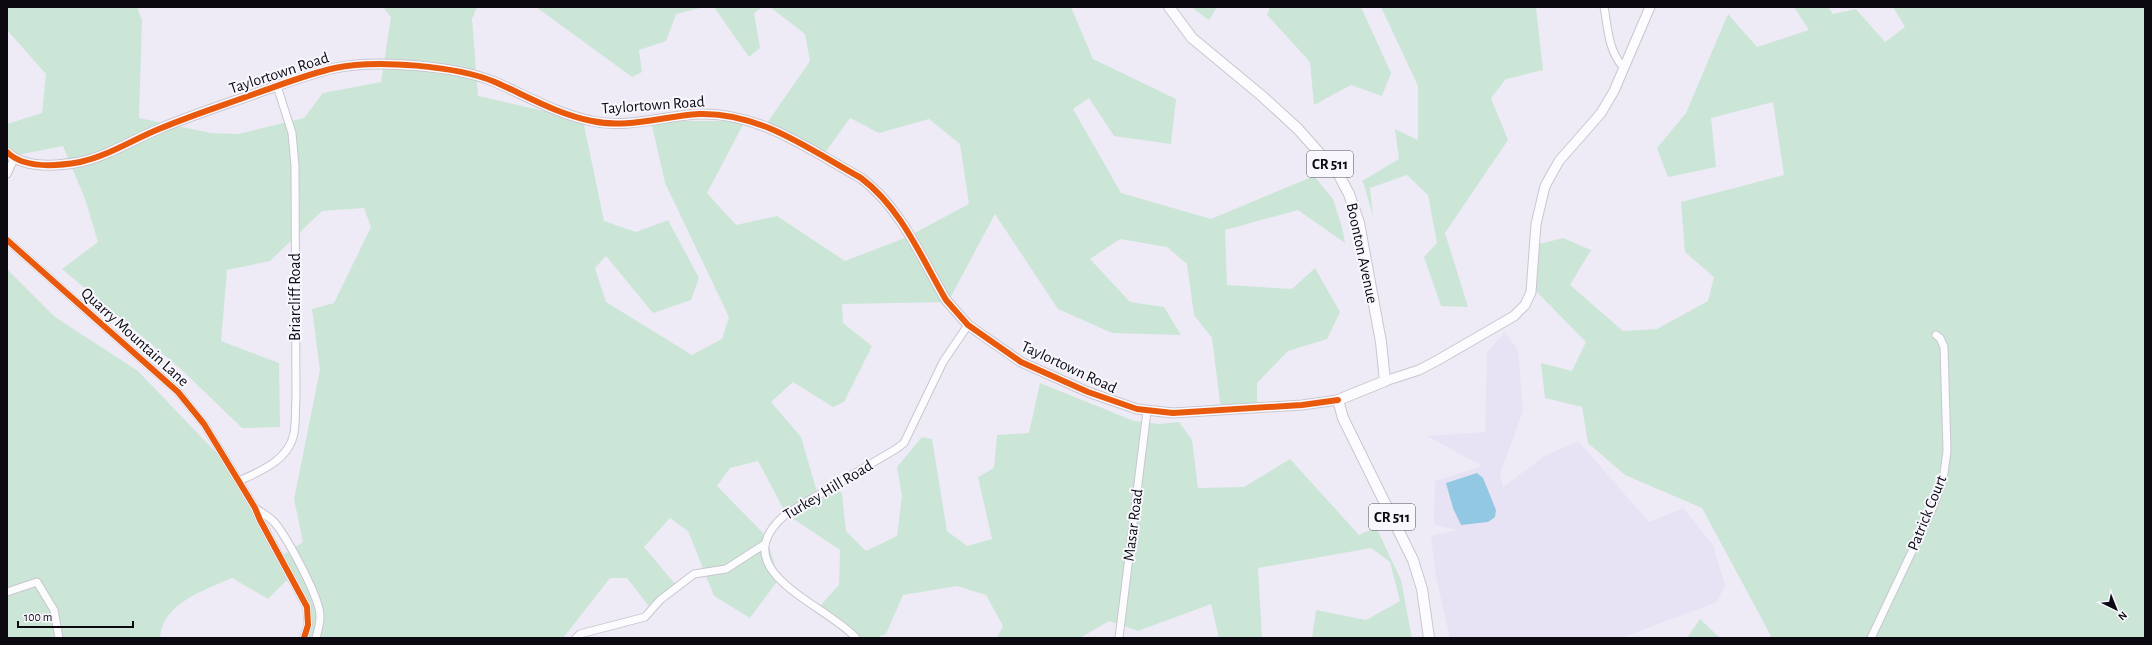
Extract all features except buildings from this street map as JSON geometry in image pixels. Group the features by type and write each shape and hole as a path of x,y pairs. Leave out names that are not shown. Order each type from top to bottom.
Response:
{"main road":[{"name":"Boonton Avenue","path":"1169,7 1192,38 1262,96 1298,129 1339,175 1349,194 1359,223 1380,342 1385,381"},
{"path":"1338,400 1385,381"},
{"name":"CR 511","path":"1338,400 1343,418 1413,560 1422,589 1429,638"}],"street":[{"path":"1604,7 1611,46 1617,61 1623,67"},
{"path":"1385,381 1419,370 1438,360 1514,316 1526,305 1531,292 1536,224 1545,186 1559,161 1601,113 1614,91 1650,7"},
{"name":"Taylortown Road","path":"14,159 38,164 60,165 83,161 200,113 317,72 349,66 428,67 480,76 553,109 594,122 615,124 636,123 701,114 732,117 772,128 861,178 880,194 901,221 946,300 968,325 1021,362 1040,371 1122,405 1147,411 1173,413 1302,405 1338,400"},
{"name":"Briarcliff Road","path":"239,481 279,459 288,449 294,434 296,399 295,166 292,133 277,86"},
{"path":"7,152 14,159 7,174"},
{"name":"Quarry Mountain Lane","path":"7,240 178,392 204,424 255,508 260,520 303,598 308,613 308,625 304,638"},
{"name":"Turkey Hill Road","path":"765,544 769,530 786,514 904,443 943,362 968,325"},
{"name":"Patrick Court","path":"1871,638 1933,507 1943,480 1947,451 1944,348 1943,343 1936,335"},
{"name":"Masar Road","path":"1119,638 1147,411"},
{"name":"Quarry Mountain Lane","path":"255,508 274,522 281,532 313,592 320,616 316,638"},
{"path":"576,638 580,634 644,617 660,600 694,574 726,569 765,544 767,560 778,578 802,598 838,621 856,638"},
{"path":"7,592 38,582 54,610 59,638"},
{"path":"303,598 313,592"}],"shaded area":[{"path":"1505,332 1518,350 1523,411 1500,474 1503,487 1543,457 1578,441 1649,522 1683,508 1713,545 1725,585 1717,602 1621,638 1450,638 1436,576 1431,536 1458,530 1434,525 1435,481 1482,466 1427,436 1485,432 1487,352"}],"green space":[{"path":"7,7 137,7 142,20 139,118 211,133 238,134 304,118 323,93 381,82 391,17 383,7 477,7 472,19 478,96 583,120 604,221 636,232 668,220 699,278 691,300 653,313 606,256 595,268 606,302 692,355 722,339 729,317 665,183 651,121 745,121 707,193 736,225 777,216 845,261 905,238 969,204 960,144 929,119 879,133 850,118 822,157 765,126 810,61 805,34 770,7 1071,7 1093,59 1176,99 1171,144 1114,136 1089,98 1073,109 1121,193 1211,219 1314,176 1333,199 1342,227 1345,243 1298,210 1225,230 1227,285 1292,289 1315,268 1340,312 1327,339 1288,351 1257,383 1257,408 1221,410 1212,338 1194,315 1187,264 1167,247 1120,239 1090,259 1130,302 1164,307 1181,335 1112,333 1058,309 995,214 948,302 842,304 843,323 872,346 844,402 833,407 793,382 771,402 801,437 818,495 835,485 842,494 846,531 866,551 897,536 902,496 897,467 922,437 932,439 947,531 967,546 992,539 978,477 994,468 997,435 1029,433 1040,383 1134,421 1159,424 1179,422 1192,440 1198,488 1244,487 1290,459 1359,535 1376,527 1401,580 1412,638 1312,638 1316,610 1366,620 1400,601 1390,562 1371,548 1258,568 1262,638 1219,638 1211,604 1138,631 1109,621 1080,638 997,638 1003,626 986,595 957,586 903,595 886,634 875,638 856,638 819,607 839,585 840,550 786,514 758,461 730,468 717,486 766,536 779,579 750,618 714,596 688,531 670,518 644,547 676,585 651,609 627,578 610,578 563,638 304,638 311,608 283,555 303,542 294,499 320,370 312,309 334,303 371,227 364,208 322,211 270,261 227,270 221,341 279,363 280,427 242,428 182,370 62,269 98,242 85,199 63,146 7,157 7,124 42,113 46,74 7,30"},
{"path":"536,7 704,7 676,14 666,41 639,50 642,72 632,77"},
{"path":"714,7 763,7 754,13 760,48 749,57"},
{"path":"1191,7 1217,7 1209,20"},
{"path":"1270,7 1361,7 1391,73 1382,96 1351,85 1314,105 1310,62 1267,15"},
{"path":"1381,7 1536,7 1543,70 1506,79 1491,98 1508,140 1445,233 1468,307 1441,306 1424,257 1437,243 1428,195 1407,175 1370,188 1373,216 1362,181 1399,159 1395,129 1418,140 1418,86"},
{"path":"1794,7 1828,7 1833,14 1856,9 1885,42 1905,27 1893,7 2145,7 2145,638 1768,638 1771,636 1702,508 1625,475 1588,443 1582,407 1545,398 1541,363 1572,371 1586,342 1532,287 1535,245 1563,238 1591,250 1570,285 1623,331 1657,329 1708,301 1714,277 1685,252 1681,202 1784,175 1773,102 1711,118 1716,167 1668,177 1657,148 1686,113 1728,14 1757,47 1809,30"},
{"path":"7,269 55,317 138,371 227,464 288,579 268,599 232,578 198,593 177,607 168,616 163,626 160,638 7,638"},
{"path":"1700,619 1720,638 1687,638"}],"water":[{"path":"1477,473 1483,478 1496,510 1495,517 1488,522 1461,525 1453,508 1446,483"}],"cycle path":[{"path":"7,152 22,161 32,164 62,165 80,162 111,152 150,133 184,119 296,79 335,68 372,64 394,64 438,68 479,76 567,114 605,123 632,123 699,114 721,115 743,119 764,126 803,145 861,178 875,190 899,218 919,250 946,300 968,325 1021,362 1088,392 1137,409 1173,413 1302,405 1338,400"},
{"path":"7,240 178,392 204,424 255,508 307,607 308,625 304,638"}]}
